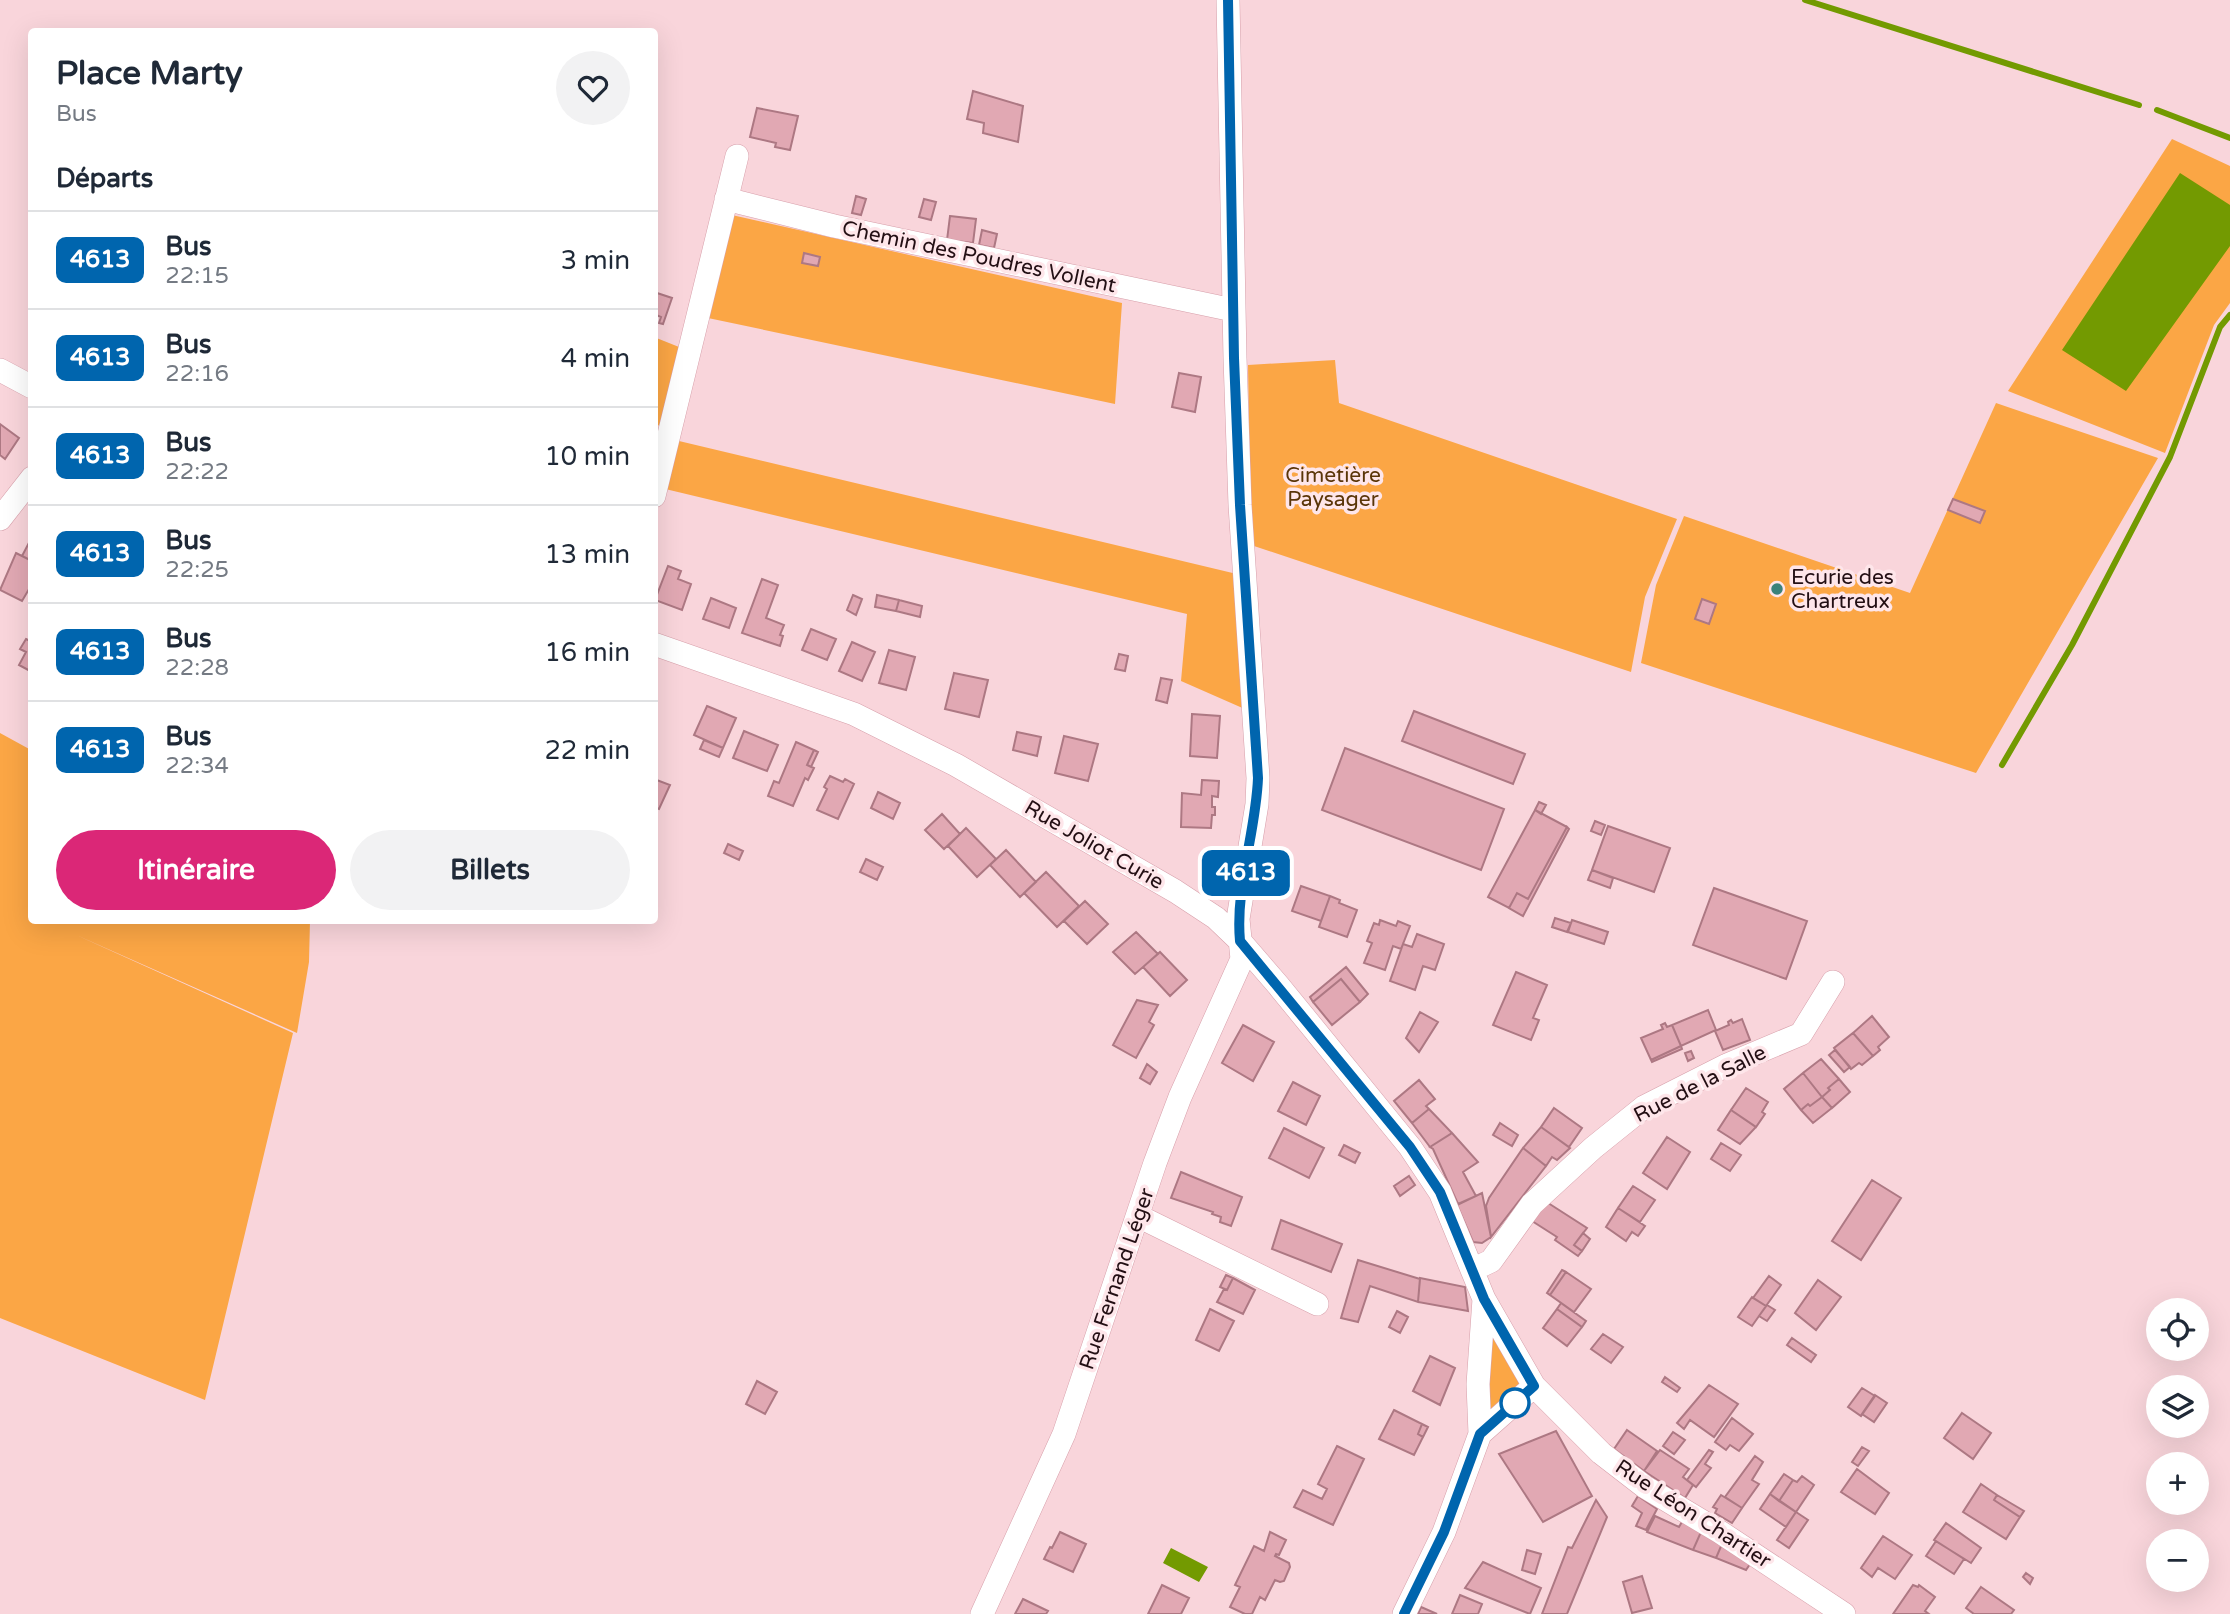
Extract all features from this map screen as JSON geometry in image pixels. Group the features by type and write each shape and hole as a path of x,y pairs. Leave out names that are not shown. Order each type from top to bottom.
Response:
{"street":[{"name":"Rue Fernand Léger","path":"982,1614 1064,1434 1180,1097 1242,959 1238,919 1257,804 1258,778 1240,505 1233,310 1228,0"},
{"path":"658,480 737,156"},
{"name":"Chemin des Poudres Vollent","path":"726,199 861,232 1233,310"},
{"path":"0,370 28,385"},
{"path":"0,519 28,484"},
{"name":"Rue Joliot Curie","path":"658,645 854,714 944,759 1175,891 1216,918 1240,941 1410,1147 1440,1192 1484,1299"},
{"name":"Rue de la Salle","path":"1472,1270 1491,1261 1531,1204 1593,1147 1644,1107 1727,1065 1801,1034 1833,982"},
{"path":"1138,1216 1317,1304"},
{"path":"1404,1614 1444,1532 1480,1434 1478,1384 1484,1299"},
{"name":"Rue Léon Chartier","path":"1484,1299 1534,1386 1601,1453 1645,1487 1720,1532 1844,1614"},
{"path":"1480,1434 1534,1386"}],"green space":[{"path":"2172,139 2230,166 2230,303 2214,325 2165,453 2008,391"},
{"path":"723,213 1122,303 1115,404 708,318"},
{"path":"658,339 689,351 670,430 658,425"},
{"name":"Cimetière Paysager","path":"1335,360 1339,403 1677,519 1645,597 1631,672 1251,545 1248,365"},
{"name":"Ecurie des Chartreux","path":"1996,403 2158,458 1976,773 1641,663 1656,585 1684,516 1910,593"},
{"path":"679,441 1241,575 1247,710 1181,681 1187,614 658,487"},
{"path":"0,733 28,748 28,924 310,924 309,962 297,1033 74,934 293,1033 205,1400 0,1318"},
{"path":"1496,1332 1527,1385 1484,1425 1481,1348"}],"shaded area":[{"path":"2180,173 2230,205 2230,246 2126,391 2062,350"},
{"path":"1171,1548 1208,1567 1199,1582 1163,1563"}],"building":[{"path":"973,91 1023,106 1018,142 983,133 984,123 967,119"},
{"path":"757,108 798,116 790,150 775,147 776,143 750,137"},
{"path":"856,196 866,199 861,215 852,213"},
{"path":"924,199 936,202 931,220 919,217"},
{"path":"950,216 976,219 973,243 947,240"},
{"path":"982,230 997,234 994,248 979,245"},
{"path":"804,253 820,257 818,266 802,263"},
{"path":"658,293 672,298 663,324 659,323 661,317 658,316"},
{"path":"1179,373 1201,377 1195,412 1172,407"},
{"path":"0,424 19,438 5,459 0,455"},
{"path":"1953,499 1985,511 1980,523 1948,510"},
{"path":"28,545 28,559 22,556"},
{"path":"16,553 28,559 28,591 22,601 0,590"},
{"path":"668,566 681,571 678,579 691,584 682,610 658,601 658,592"},
{"path":"762,579 778,585 766,618 784,625 780,646 742,633"},
{"path":"853,595 862,599 856,615 847,610"},
{"path":"877,595 899,600 896,611 875,607"},
{"path":"711,598 736,608 729,628 703,619"},
{"path":"1702,599 1716,604 1709,624 1695,619"},
{"path":"899,600 922,606 920,617 896,611"},
{"path":"811,629 836,639 827,660 802,650"},
{"path":"26,639 28,640 28,670 19,665 26,652 20,649"},
{"path":"852,642 875,652 862,681 839,671"},
{"path":"889,650 915,657 906,690 879,683"},
{"path":"1119,654 1128,656 1125,671 1115,669"},
{"path":"954,673 988,680 979,717 945,709"},
{"path":"1161,678 1172,680 1167,703 1156,700"},
{"path":"707,706 736,718 723,748 694,735"},
{"path":"1414,711 1525,754 1513,784 1402,741"},
{"path":"1192,714 1220,716 1217,758 1190,756"},
{"path":"744,731 778,745 767,771 733,758"},
{"path":"1017,732 1041,737 1037,756 1013,750"},
{"path":"1064,736 1098,744 1088,781 1055,773"},
{"path":"704,740 723,748 719,757 700,749"},
{"path":"796,742 814,750 807,765 814,768 808,780 805,778 793,806 768,796 774,781 779,783"},
{"path":"1345,748 1504,809 1481,870 1322,810"},
{"path":"814,750 818,752 811,767 807,765"},
{"path":"830,776 854,784 838,819 817,810"},
{"path":"658,780 670,785 658,809"},
{"path":"1202,780 1219,781 1218,797 1212,796 1215,815 1212,815 1211,828 1181,827 1182,793 1201,795"},
{"path":"878,792 900,803 893,819 871,808"},
{"path":"1539,802 1546,805 1541,814 1535,810"},
{"path":"1535,810 1567,827 1528,899 1517,893 1509,908 1488,897"},
{"path":"942,814 960,834 944,849 925,830"},
{"path":"1595,821 1605,825 1601,835 1591,831"},
{"path":"1608,826 1670,848 1654,892 1592,870"},
{"path":"1567,827 1569,829 1523,916 1509,908 1517,893 1528,899"},
{"path":"966,828 996,859 977,877 948,846"},
{"path":"728,844 743,851 739,860 724,853"},
{"path":"1006,850 1036,882 1020,897 990,865"},
{"path":"866,859 883,867 877,880 860,872"},
{"path":"1592,870 1613,878 1610,888 1588,880"},
{"path":"1046,872 1079,906 1057,927 1024,893"},
{"path":"1301,886 1330,896 1321,921 1292,911"},
{"path":"1714,888 1807,921 1786,979 1693,945"},
{"path":"1330,896 1357,910 1347,937 1319,927"},
{"path":"1085,901 1108,924 1087,944 1064,921"},
{"path":"1555,918 1571,923 1567,932 1552,927"},
{"path":"1380,920 1396,926 1398,921 1410,926 1401,949 1393,946 1385,970 1364,963 1372,943 1367,941 1374,923 1379,925"},
{"path":"1572,920 1608,932 1604,944 1568,932"},
{"path":"1136,932 1158,954 1135,974 1113,952"},
{"path":"1417,934 1444,944 1435,970 1423,966 1415,990 1390,981 1403,944 1412,947"},
{"path":"1160,952 1187,980 1170,996 1143,967"},
{"path":"1346,967 1368,994 1360,1002 1341,979 1313,1002 1310,997"},
{"path":"1516,972 1547,985 1533,1018 1539,1020 1531,1040 1493,1025"},
{"path":"1341,979 1360,1002 1332,1025 1313,1002"},
{"path":"1137,1000 1158,1005 1149,1022 1154,1025 1136,1058 1113,1045"},
{"path":"1708,1010 1716,1030 1681,1046 1672,1025"},
{"path":"1420,1012 1438,1022 1419,1052 1406,1038"},
{"path":"1872,1016 1889,1037 1873,1056 1853,1033"},
{"path":"1742,1019 1750,1040 1723,1050 1715,1031 1729,1025 1731,1020 1733,1023"},
{"path":"1665,1023 1667,1027 1672,1025 1681,1046 1651,1060 1641,1038 1663,1029 1661,1025"},
{"path":"1243,1025 1274,1042 1253,1081 1222,1063"},
{"path":"1853,1033 1873,1056 1862,1065 1859,1063 1851,1069 1834,1048"},
{"path":"1681,1046 1682,1049 1652,1062 1651,1060"},
{"path":"1835,1050 1850,1067 1844,1072 1829,1055"},
{"path":"1691,1051 1694,1058 1688,1061 1685,1053"},
{"path":"1821,1059 1839,1079 1822,1097 1803,1073"},
{"path":"1147,1064 1157,1072 1150,1084 1140,1078"},
{"path":"1803,1073 1822,1097 1801,1110 1784,1089"},
{"path":"1839,1079 1850,1092 1832,1108 1822,1097"},
{"path":"1419,1080 1435,1099 1426,1106 1429,1109 1412,1123 1394,1101"},
{"path":"1293,1082 1320,1096 1306,1125 1278,1111"},
{"path":"1746,1088 1768,1102 1762,1112 1765,1114 1756,1127 1731,1110"},
{"path":"1822,1097 1832,1108 1813,1123 1801,1110"},
{"path":"1554,1108 1582,1128 1569,1147 1541,1127"},
{"path":"1429,1109 1452,1133 1430,1147 1412,1123"},
{"path":"1731,1110 1756,1127 1740,1144 1718,1130"},
{"path":"1500,1123 1518,1135 1512,1146 1493,1135"},
{"path":"1541,1127 1570,1148 1557,1160 1552,1157 1546,1166 1523,1148"},
{"path":"1284,1128 1324,1148 1309,1178 1269,1158"},
{"path":"1452,1133 1478,1162 1463,1172 1476,1196 1458,1204 1430,1147"},
{"path":"1667,1137 1690,1152 1667,1189 1643,1173"},
{"path":"1721,1143 1741,1155 1730,1171 1711,1159"},
{"path":"1344,1145 1360,1153 1355,1163 1339,1155"},
{"path":"1523,1148 1546,1166 1491,1237 1486,1206"},
{"path":"1181,1172 1242,1197 1231,1226 1220,1222 1221,1217 1212,1214 1213,1212 1171,1198"},
{"path":"1409,1176 1415,1185 1400,1196 1394,1186"},
{"path":"1872,1180 1901,1198 1861,1260 1832,1241"},
{"path":"1633,1186 1655,1200 1640,1222 1618,1208"},
{"path":"1482,1193 1491,1237 1482,1243 1473,1242 1457,1205"},
{"path":"1545,1201 1587,1228 1574,1245 1582,1251 1578,1256 1555,1240 1557,1237 1532,1221"},
{"path":"1618,1208 1645,1226 1638,1236 1632,1232 1626,1241 1606,1227"},
{"path":"1281,1220 1342,1244 1331,1272 1272,1249"},
{"path":"1583,1233 1590,1239 1582,1251 1574,1245"},
{"path":"1358,1260 1420,1279 1418,1302 1370,1286 1358,1322 1341,1318"},
{"path":"1562,1270 1566,1272 1550,1295 1547,1293"},
{"path":"1566,1272 1591,1289 1574,1312 1550,1295"},
{"path":"1226,1275 1233,1278 1227,1290 1220,1287"},
{"path":"1769,1276 1781,1285 1766,1306 1753,1298"},
{"path":"1233,1278 1255,1290 1243,1314 1217,1302"},
{"path":"1420,1278 1465,1287 1468,1311 1418,1302"},
{"path":"1818,1280 1841,1297 1816,1330 1795,1313"},
{"path":"1752,1297 1766,1306 1752,1326 1738,1317"},
{"path":"1561,1303 1586,1321 1582,1327 1557,1309"},
{"path":"1767,1305 1775,1310 1767,1321 1759,1316"},
{"path":"1210,1309 1234,1321 1219,1351 1196,1340"},
{"path":"1557,1309 1582,1327 1567,1346 1543,1328"},
{"path":"1397,1311 1408,1317 1400,1333 1389,1327"},
{"path":"1603,1334 1623,1347 1611,1363 1591,1349"},
{"path":"1792,1338 1816,1355 1811,1362 1787,1345"},
{"path":"1430,1356 1455,1368 1440,1405 1413,1391"},
{"path":"1665,1377 1680,1388 1677,1392 1662,1382"},
{"path":"757,1381 777,1392 765,1414 746,1404"},
{"path":"1709,1385 1738,1404 1714,1437 1690,1420 1684,1429 1677,1423"},
{"path":"1862,1388 1875,1396 1861,1416 1848,1407"},
{"path":"1875,1395 1887,1403 1874,1422 1862,1414"},
{"path":"1394,1410 1422,1424 1418,1434 1423,1437 1414,1455 1379,1439"},
{"path":"1962,1413 1991,1433 1973,1459 1944,1438"},
{"path":"1732,1418 1753,1434 1739,1451 1730,1445 1726,1450 1715,1442"},
{"path":"1422,1424 1428,1427 1423,1437 1418,1434"},
{"path":"1627,1430 1657,1451 1644,1471 1614,1449"},
{"path":"1556,1431 1592,1496 1543,1522 1499,1454"},
{"path":"1673,1432 1685,1440 1674,1454 1663,1446"},
{"path":"1337,1446 1364,1459 1333,1525 1294,1507 1303,1490 1322,1499 1327,1489 1318,1484"},
{"path":"1862,1447 1869,1451 1858,1466 1852,1462"},
{"path":"1660,1450 1689,1469 1683,1477 1693,1485 1685,1498 1644,1471"},
{"path":"1709,1450 1713,1452 1705,1464 1711,1468 1696,1487 1687,1480"},
{"path":"1755,1456 1763,1462 1752,1480 1759,1484 1742,1508 1725,1497"},
{"path":"1857,1469 1889,1493 1875,1514 1841,1492"},
{"path":"1784,1474 1793,1480 1779,1501 1770,1494"},
{"path":"1802,1476 1814,1485 1796,1512 1779,1501 1793,1480 1797,1482"},
{"path":"1981,1484 1997,1495 1994,1500 2020,1517 2006,1539 1963,1512"},
{"path":"1770,1494 1796,1512 1786,1527 1760,1509"},
{"path":"1721,1495 1742,1508 1732,1523 1715,1513 1717,1509 1713,1507"},
{"path":"1997,1495 2024,1511 2020,1517 1994,1500"},
{"path":"1638,1496 1657,1509 1646,1530 1636,1526 1642,1513 1632,1506"},
{"path":"1596,1500 1607,1517 1567,1614 1542,1614 1568,1547 1572,1548"},
{"path":"1796,1512 1808,1520 1789,1548 1777,1540"},
{"path":"1655,1516 1679,1527 1683,1520 1701,1532 1693,1550 1647,1532"},
{"path":"1946,1523 1981,1548 1971,1563 1934,1540"},
{"path":"1060,1532 1086,1544 1073,1572 1044,1559"},
{"path":"1270,1532 1286,1540 1279,1555 1275,1556 1289,1563 1290,1567 1284,1581 1275,1580 1265,1600 1260,1597 1252,1614 1245,1614 1230,1607 1240,1587 1235,1585 1254,1546 1264,1551"},
{"path":"1701,1532 1722,1544 1716,1558 1693,1550"},
{"path":"1883,1536 1912,1555 1895,1579 1878,1568 1872,1577 1861,1568"},
{"path":"1936,1541 1964,1559 1954,1574 1926,1556"},
{"path":"1722,1544 1750,1564 1746,1570 1716,1558"},
{"path":"1527,1550 1541,1554 1535,1574 1522,1570"},
{"path":"1483,1562 1541,1588 1530,1614 1465,1588"},
{"path":"2026,1573 2033,1578 2030,1584 2023,1577"},
{"path":"1642,1576 1652,1608 1632,1613 1623,1582"},
{"path":"1162,1585 1189,1598 1181,1614 1148,1614"},
{"path":"1913,1585 1919,1585 1935,1597 1925,1611 1929,1614 1893,1614"},
{"path":"1981,1587 2014,1610 2011,1614 1974,1614 1966,1608"},
{"path":"1460,1595 1482,1604 1478,1614 1452,1614"},
{"path":"1023,1599 1048,1611 1046,1614 1015,1614"},
{"path":"1421,1607 1437,1614 1418,1614"}],"waterway":[{"path":"1805,0 2139,105"},
{"path":"2157,110 2230,138"},
{"path":"2002,765 2072,645 2170,457 2220,327 2230,315"}],"bus line":[{"name":"4613","path":"1228,0 1234,358 1240,505 1258,778 1257,804 1238,919 1240,941 1410,1147 1440,1192 1484,1299 1534,1386 1480,1434 1444,1532 1404,1614"}],"place":[{"name":"Ecurie des Chartreux","path":"1777,589"}]}
